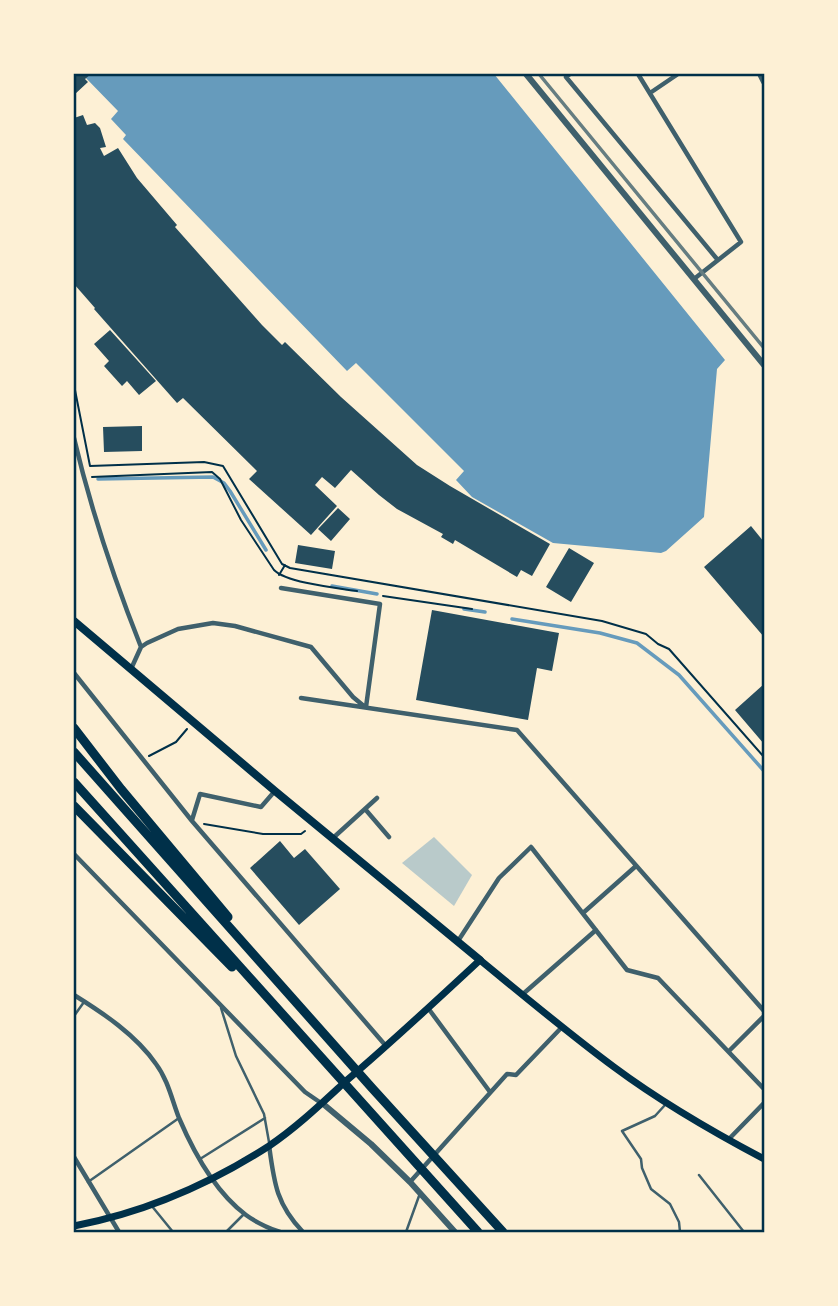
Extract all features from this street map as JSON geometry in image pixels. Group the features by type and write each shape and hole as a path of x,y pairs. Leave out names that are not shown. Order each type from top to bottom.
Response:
{"highway":[{"path":"74,728 316,1024"},
{"path":"74,752 503,1233"},
{"path":"74,782 478,1233"},
{"path":"74,806 307,1043"}],"main road":[{"path":"74,621 275,791 562,1027 615,1068 667,1102 728,1140 765,1159"},
{"path":"74,1226 111,1218 212,1179 269,1145 322,1103 480,960"}],"street":[{"path":"526,74 765,365"},
{"path":"570,74 566,77 717,259"},
{"path":"638,74 741,242 694,279"},
{"path":"650,93 678,74"},
{"path":"760,74 765,82"},
{"path":"74,438 82,476 108,561 141,647"},
{"path":"281,588 380,604 366,708"},
{"path":"131,669 141,647 147,643 178,629 213,622 311,647 353,697 366,708"},
{"path":"74,674 192,821 386,1046"},
{"path":"301,698 517,730 765,1013 729,1051"},
{"path":"192,821 200,794 261,807 275,791"},
{"path":"333,838 377,798"},
{"path":"365,809 389,836"},
{"path":"457,942 499,878 531,847 628,970 658,978 765,1088"},
{"path":"74,853 305,1092 371,1144 410,1182 455,1233"},
{"path":"74,862 81,861"},
{"path":"583,913 636,866"},
{"path":"522,995 596,930"},
{"path":"74,995 147,1052 165,1078 179,1118 212,1179 244,1214 280,1233"},
{"path":"428,1008 490,1092"},
{"path":"410,1182 507,1074 516,1075 562,1027"},
{"path":"728,1140 765,1103"},
{"path":"269,1145 281,1202 303,1233"},
{"path":"74,1157 119,1233"}],"lane":[{"path":"74,1016 84,1002"},
{"path":"221,1008 236,1056 265,1118 269,1145"},
{"path":"667,1102 654,1116 622,1131 641,1160 651,1189 670,1204 680,1233"},
{"path":"88,1182 179,1118"},
{"path":"200,1160 265,1118"},
{"path":"699,1175 744,1233"},
{"path":"406,1233 420,1193"},
{"path":"150,1204 173,1233"},
{"path":"226,1233 244,1214"}],"path":[{"path":"74,385 90,466 204,462 223,466 282,564 289,568 602,621 646,634 668,649 765,757"},
{"path":"82,476 93,478 212,472 228,492 242,520 279,575 356,591"},
{"path":"279,575 285,565"},
{"path":"380,604 383,596 472,609"},
{"path":"142,759 176,742 193,722"},
{"path":"192,821 263,834 301,834 314,823"}],"shaded area":[{"path":"434,837 472,875 454,906 402,863"}],"water":[{"path":"82,74 494,74 725,360 717,369 704,517 661,553 553,543 472,497 456,480 464,471 356,363 347,371 123,139 126,135 111,119 118,111"}],"building":[{"path":"74,74 91,74 85,79 88,82 74,95"},
{"path":"83,115 87,125 95,123 100,128 106,147 100,148 104,156 118,148 137,178 177,225 175,227 282,345 285,342 417,465 550,544 532,576 521,570 517,577 455,540 453,544 441,537 443,534 397,509 351,470 335,488 322,477 315,485 337,506 311,535 249,479 257,471 183,398 177,403 74,284 74,118"},
{"path":"110,330 156,381 139,395 127,381 122,386 104,366 109,361 94,344"},
{"path":"142,426 142,451 104,452 103,427"},
{"path":"338,508 350,519 331,541 318,529"},
{"path":"751,526 764,542 764,637 704,567"},
{"path":"298,545 335,551 332,569 295,563"},
{"path":"569,548 594,563 571,602 546,587"},
{"path":"432,610 559,633 552,671 537,668 528,720 416,700"},
{"path":"764,684 764,744 735,710"},
{"path":"280,841 294,858 305,849 340,889 299,925 250,868"}],"waterway":[{"path":"98,479 213,477 224,483 230,491 266,550"},
{"path":"332,586 377,594"},
{"path":"464,609 485,612"},
{"path":"512,619 600,633 637,643 679,675 764,771"}],"railway":[{"path":"539,74 764,348"}]}
